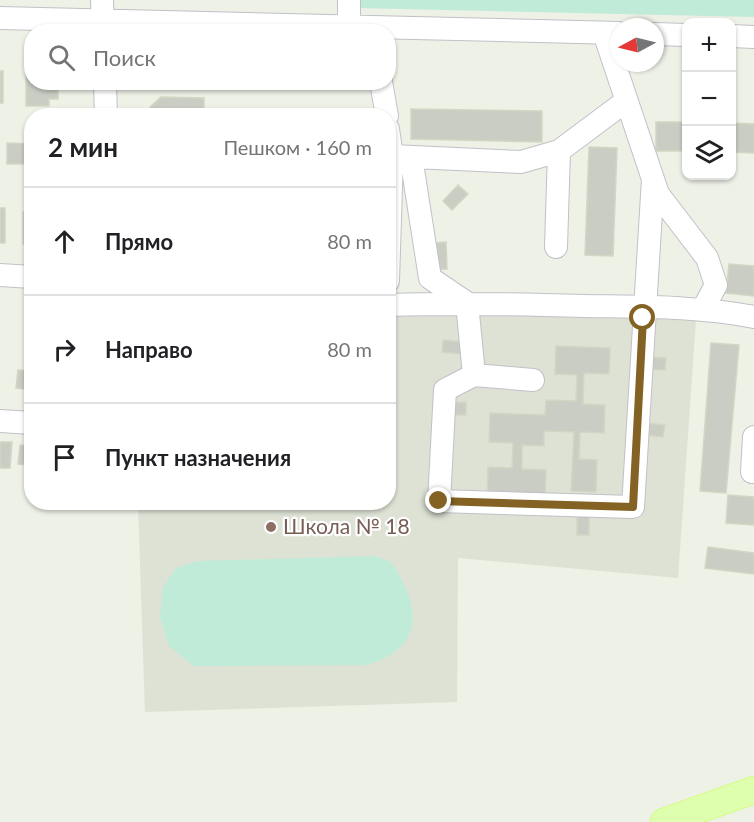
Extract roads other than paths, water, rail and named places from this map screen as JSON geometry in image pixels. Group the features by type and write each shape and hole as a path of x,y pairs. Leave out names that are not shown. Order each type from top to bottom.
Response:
{"main road":[{"path":"664,822 754,790"}],"street":[{"path":"102,0 102,24"},
{"path":"349,0 360,24"},
{"path":"0,18 68,24"},
{"path":"396,29 610,33"},
{"path":"664,34 682,35"},
{"path":"736,36 754,37"},
{"path":"620,72 626,101 658,194 707,258 716,285 704,309"},
{"path":"105,90 106,108"},
{"path":"382,90 386,108"},
{"path":"401,156 521,162 559,151 626,101"},
{"path":"396,146 401,156 430,278 467,303"},
{"path":"556,247 559,151"},
{"path":"396,204 401,156"},
{"path":"533,380 474,375 445,390 439,501 633,507 653,179"},
{"path":"0,275 24,276"},
{"path":"467,303 474,375"},
{"path":"396,304 467,303 704,309 754,317"},
{"path":"0,421 24,422"},
{"path":"754,437 752,471 754,472"}],"place":[{"name":"Школа № 18","path":"271,527"}]}
